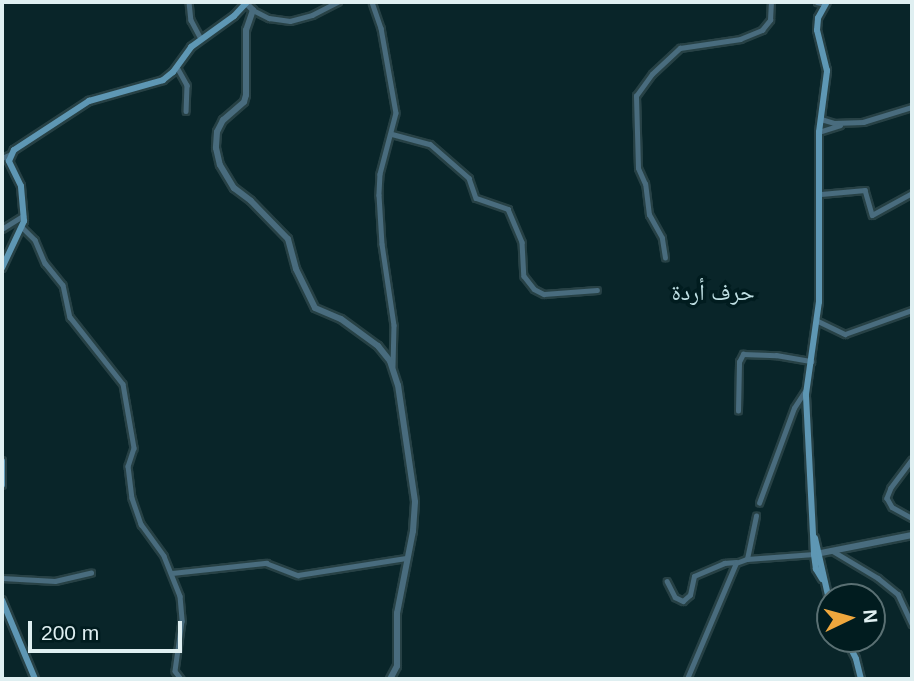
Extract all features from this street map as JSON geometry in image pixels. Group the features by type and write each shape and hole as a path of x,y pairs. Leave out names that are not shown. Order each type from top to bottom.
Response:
{"main road":[{"path":"2,268 23,228 24,216 23,192 6,156 35,134 89,101 153,84 168,76 186,53 234,16 246,2"},
{"path":"823,3 817,30 827,71 819,132 821,194 818,321 807,388 816,569 823,583"},
{"path":"2,461 2,485"},
{"path":"2,600 35,679"},
{"path":"853,653 861,679"}],"street":[{"path":"189,2 191,20 201,39"},
{"path":"246,2 253,10 283,21 321,11 338,2"},
{"path":"321,11 322,2"},
{"path":"372,2 381,24 395,104 392,134 380,174 379,195 382,244 394,325 393,367 415,492 413,531 397,613 397,666 390,679"},
{"path":"665,258 664,244 649,215 645,184 638,168 636,96 652,74 680,48 740,39 762,30 770,20 771,2"},
{"path":"253,10 246,30 246,95 244,102 223,120 218,132 216,148 220,165 234,188 251,201 288,239 296,269 315,308 355,328 384,352 393,367"},
{"path":"177,67 187,85 186,111"},
{"path":"819,132 884,117 912,107"},
{"path":"820,118 834,123 851,123"},
{"path":"392,134 430,144 469,178 476,198 508,209 522,242 524,276 534,289 544,294 597,290"},
{"path":"821,194 865,190 872,215 912,193"},
{"path":"2,229 24,216"},
{"path":"23,228 35,240 45,263 63,285 70,317 122,384 134,448 128,466 132,498 141,524 160,549 172,573 182,606 174,665 181,679"},
{"path":"818,321 845,334 912,310"},
{"path":"738,411 739,362 743,354 776,355 811,361"},
{"path":"759,503 794,408 807,388"},
{"path":"912,460 891,488 887,498 892,508 912,518"},
{"path":"747,559 756,516"},
{"path":"667,581 675,597 683,601 690,595 694,576 724,563 817,553 912,535"},
{"path":"831,550 878,578 898,594 912,624"},
{"path":"172,573 266,563 298,575 406,558"},
{"path":"687,679 737,562"},
{"path":"2,578 55,582 91,573"}],"district":[{"name":"حرف أردة","path":"713,292"}]}
